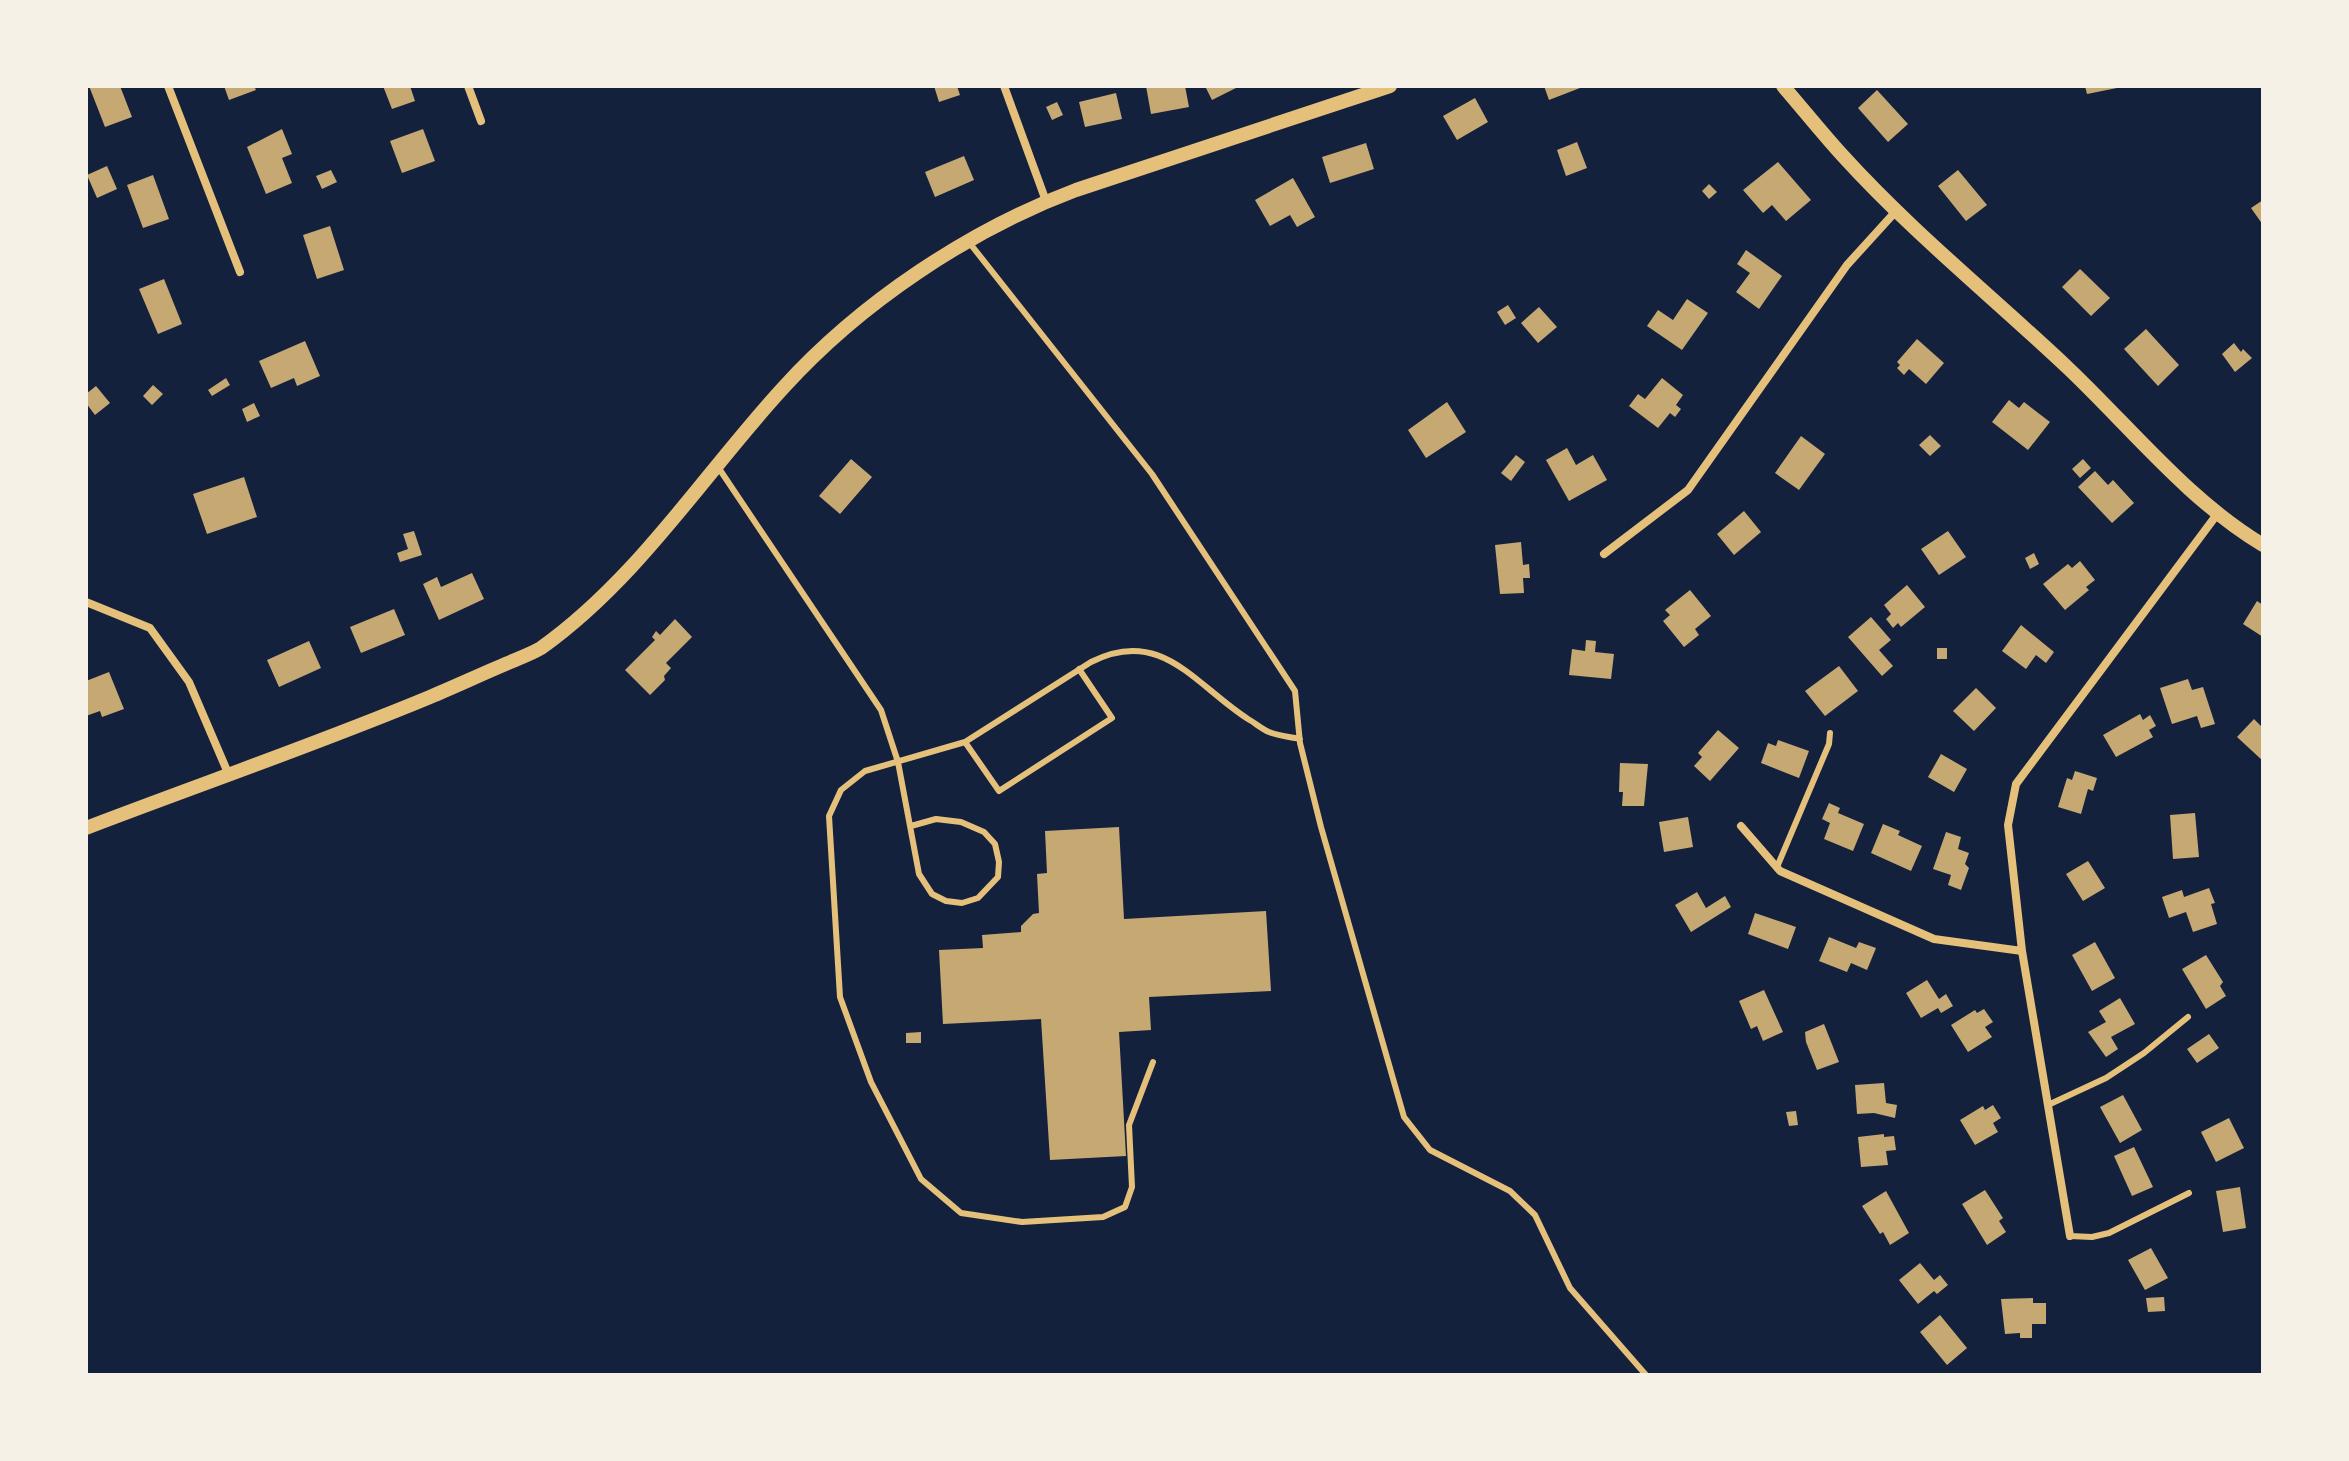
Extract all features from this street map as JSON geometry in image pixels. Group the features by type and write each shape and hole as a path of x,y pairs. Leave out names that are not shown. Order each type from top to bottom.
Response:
{"street":[{"path":"168,86 240,272"},
{"path":"468,86 481,121"},
{"path":"1004,86 1046,201"},
{"path":"86,828 377,719 538,650 582,615 621,577 783,387 828,342 871,306 968,241 1046,201 1390,86"},
{"path":"1783,86 1843,156 1897,210 2060,361 2185,484 2218,513 2263,545"},
{"path":"1604,554 1688,490 1847,265 1897,210"},
{"path":"2070,1236 2022,951 2008,825 2016,784 2218,513"},
{"path":"86,602 150,628 189,682 228,773"},
{"path":"1741,826 1777,867 1934,939 2022,951"}],"lane":[{"path":"968,241 1160,487 1295,691 1300,739 1321,827 1404,1117 1430,1150 1510,1191 1535,1215 1570,1288 1646,1375"},
{"path":"717,465 881,710 898,762 919,874 932,894 946,901 962,903 978,898 998,877 995,844 984,832 961,822 936,819 911,826"},
{"path":"1153,1062 1129,1125 1132,1187 1125,1207 1103,1217 1022,1222 961,1213 921,1179 871,1082 840,997 829,816 841,790 865,771 965,742 1109,652 1145,650 1184,668 1229,707 1268,732 1300,739"},
{"path":"965,742 999,791 1012,783 1112,718 1079,669"},
{"path":"1777,867 1829,744 1830,733"},
{"path":"2048,1105 2106,1078 2144,1053 2188,1017"},
{"path":"2070,1236 2092,1237 2109,1233 2189,1193"}],"building":[{"path":"89,86 120,86 132,117 105,127"},
{"path":"224,86 254,86 256,90 229,100"},
{"path":"383,86 410,86 415,101 392,109"},
{"path":"934,86 957,86 960,95 939,102"},
{"path":"1146,86 1185,86 1189,107 1151,114"},
{"path":"1205,86 1240,86 1212,100"},
{"path":"1544,86 1579,86 1580,88 1549,100"},
{"path":"2085,86 2122,86 2122,87 2087,94"},
{"path":"1877,90 1908,124 1888,142 1858,108"},
{"path":"1116,93 1122,119 1085,127 1079,102"},
{"path":"1475,98 1488,122 1457,140 1443,116"},
{"path":"1057,102 1063,115 1052,120 1046,107"},
{"path":"282,129 292,154 282,158 292,183 266,194 247,147"},
{"path":"423,129 435,161 402,173 390,141"},
{"path":"1577,142 1587,168 1566,176 1557,150"},
{"path":"1366,143 1374,169 1330,183 1322,157"},
{"path":"964,156 974,180 935,197 925,172"},
{"path":"1778,162 1811,200 1786,221 1772,205 1763,213 1743,190"},
{"path":"107,166 117,189 97,198 87,175"},
{"path":"331,170 337,182 322,189 316,176"},
{"path":"1958,170 1987,205 1966,221 1938,186"},
{"path":"153,175 169,219 143,228 127,185"},
{"path":"1293,178 1315,217 1297,227 1290,215 1270,226 1255,200"},
{"path":"1709,184 1717,192 1709,199 1702,191"},
{"path":"2263,200 2263,225 2251,208"},
{"path":"330,226 344,270 317,279 303,235"},
{"path":"1746,250 1782,276 1759,309 1736,292 1750,273 1737,264"},
{"path":"2080,269 2110,298 2091,316 2062,287"},
{"path":"164,279 182,324 158,334 139,289"},
{"path":"1687,299 1708,313 1682,350 1647,326 1658,310 1673,320"},
{"path":"1508,305 1516,318 1505,325 1497,312"},
{"path":"1539,307 1557,327 1538,343 1521,323"},
{"path":"2146,329 2179,365 2158,386 2124,349"},
{"path":"1917,339 1944,363 1926,384 1909,369 1904,375 1897,368 1900,365 1897,362"},
{"path":"305,341 320,376 297,386 294,378 271,388 259,361"},
{"path":"2234,343 2241,352 2243,349 2252,358 2235,372 2222,354"},
{"path":"226,378 230,385 212,396 208,390"},
{"path":"1662,378 1683,395 1676,405 1681,409 1675,417 1670,413 1658,428 1629,406 1638,394 1645,399"},
{"path":"153,385 163,394 152,405 143,396"},
{"path":"96,386 110,403 95,415 86,403 86,394"},
{"path":"2009,400 2019,408 2024,402 2050,422 2028,450 1992,422"},
{"path":"1447,402 1466,432 1426,458 1408,430"},
{"path":"254,403 260,416 247,422 242,409"},
{"path":"1930,435 1941,446 1930,456 1919,445"},
{"path":"1801,436 1825,454 1799,490 1775,473"},
{"path":"1567,448 1576,465 1593,455 1607,480 1569,501 1546,460"},
{"path":"1516,455 1525,462 1511,481 1501,473"},
{"path":"851,459 872,477 840,514 819,496"},
{"path":"2083,459 2091,468 2080,478 2072,469"},
{"path":"2095,471 2108,485 2113,480 2134,503 2112,523 2078,487"},
{"path":"244,477 257,517 207,534 193,494"},
{"path":"1744,511 1761,532 1734,555 1717,534"},
{"path":"414,531 422,555 400,562 397,553 408,549 403,534"},
{"path":"1948,531 1966,557 1939,575 1921,549"},
{"path":"1521,542 1523,565 1529,564 1530,578 1523,578 1524,593 1500,594 1495,545"},
{"path":"2034,553 2039,564 2030,569 2025,558"},
{"path":"2080,561 2095,580 2086,587 2089,590 2065,610 2043,584 2068,564 2072,568"},
{"path":"472,573 484,599 439,620 423,584 437,577 441,587"},
{"path":"1907,585 1925,607 1901,627 1898,623 1893,628 1886,619 1891,614 1884,605"},
{"path":"1690,590 1711,616 1695,629 1699,635 1684,647 1663,621 1670,615 1665,610"},
{"path":"2257,601 2263,605 2263,637 2243,624"},
{"path":"394,609 405,635 361,653 350,627"},
{"path":"1871,617 1891,640 1879,650 1893,666 1882,676 1848,637"},
{"path":"675,619 692,637 666,663 671,668 664,676 665,680 650,695 625,670 655,640 652,637 656,631 660,635"},
{"path":"2021,625 2054,652 2046,663 2036,655 2026,669 2002,651"},
{"path":"1586,640 1596,641 1595,652 1614,654 1611,679 1569,675 1572,649 1585,651"},
{"path":"309,641 321,668 279,687 267,660"},
{"path":"1937,648 1947,648 1947,659 1937,659"},
{"path":"1839,666 1858,691 1825,716 1805,691"},
{"path":"109,672 124,709 102,717 100,711 86,716 86,681"},
{"path":"2188,679 2192,690 2203,687 2215,724 2201,728 2197,716 2172,724 2160,688"},
{"path":"1976,688 1996,708 1974,731 1953,711"},
{"path":"2140,714 2143,720 2150,715 2156,726 2149,730 2153,737 2116,757 2103,735"},
{"path":"2254,719 2263,728 2263,761 2237,737"},
{"path":"1718,730 1739,748 1710,781 1694,766 1702,757 1698,753"},
{"path":"1778,740 1809,751 1799,778 1761,763 1768,743 1776,746"},
{"path":"1941,754 1967,769 1954,792 1928,777"},
{"path":"1620,763 1648,764 1644,806 1622,806"},
{"path":"2075,771 2097,778 2093,791 2088,789 2081,814 2058,807 2067,778 2072,780"},
{"path":"1829,803 1840,808 1838,813 1864,824 1853,851 1824,839 1830,823 1822,819"},
{"path":"2195,813 2199,857 2173,859 2170,815"},
{"path":"1688,817 1693,847 1664,852 1659,822"},
{"path":"1883,824 1922,846 1911,871 1871,853"},
{"path":"1119,827 1124,919 1266,911 1271,991 1149,997 1151,1030 1119,1032 1126,1156 1050,1160 1041,1019 943,1024 939,950 983,948 982,935 1021,932 1021,926 1033,914 1039,913 1037,874 1047,873 1045,831"},
{"path":"1946,832 1961,837 1958,849 1969,853 1965,864 1969,868 1961,890 1948,885 1951,875 1933,869"},
{"path":"2088,861 2105,888 2083,901 2066,874"},
{"path":"2209,888 2215,903 2211,904 2217,924 2193,932 2186,912 2169,918 2162,897 2182,890 2184,897"},
{"path":"1697,892 1706,908 1725,896 1731,907 1691,932 1675,905"},
{"path":"1755,913 1796,927 1788,949 1748,934"},
{"path":"1829,937 1856,948 1859,942 1876,948 1867,970 1851,963 1847,972 1819,961"},
{"path":"2095,942 2115,978 2092,991 2072,955"},
{"path":"2206,955 2223,982 2220,986 2226,996 2206,1009 2182,969"},
{"path":"1927,980 1939,999 1946,994 1953,1006 1941,1013 1938,1008 1921,1018 1906,993"},
{"path":"1764,990 1783,1032 1763,1041 1757,1026 1751,1029 1739,1001"},
{"path":"2120,998 2135,1024 2111,1037 2118,1049 2106,1057 2088,1032 2106,1022 2099,1011"},
{"path":"1984,1009 1993,1022 1985,1027 1992,1037 1968,1052 1951,1025 1975,1010 1977,1013"},
{"path":"1824,1024 1839,1062 1817,1070 1805,1032"},
{"path":"921,1032 921,1043 906,1043 906,1033"},
{"path":"2209,1034 2219,1048 2197,1063 2187,1049"},
{"path":"1884,1083 1886,1103 1897,1105 1895,1118 1874,1113 1857,1114 1855,1085"},
{"path":"2123,1095 2142,1130 2120,1143 2100,1107"},
{"path":"1993,1105 2001,1118 1993,1123 1998,1132 1975,1145 1960,1120 1983,1106 1985,1110"},
{"path":"1796,1111 1798,1125 1789,1126 1786,1112"},
{"path":"2229,1118 2244,1148 2216,1162 2201,1132"},
{"path":"1884,1134 1884,1137 1894,1136 1896,1150 1886,1151 1888,1165 1861,1167 1858,1137"},
{"path":"2134,1147 2153,1187 2132,1196 2114,1156"},
{"path":"2240,1187 2246,1228 2223,1232 2216,1191"},
{"path":"1985,1190 2003,1218 1999,1221 2006,1232 1987,1245 1962,1204"},
{"path":"1886,1191 1909,1233 1890,1245 1862,1206"},
{"path":"2151,1248 2168,1278 2145,1290 2128,1260"},
{"path":"1920,1263 1934,1280 1940,1275 1948,1285 1937,1294 1934,1291 1918,1304 1899,1280"},
{"path":"2164,1297 2165,1311 2148,1312 2146,1298"},
{"path":"2033,1298 2033,1303 2046,1303 2046,1324 2032,1324 2032,1338 2020,1338 2020,1333 2005,1334 2001,1299"},
{"path":"1940,1315 1967,1348 1947,1365 1920,1332"}]}
